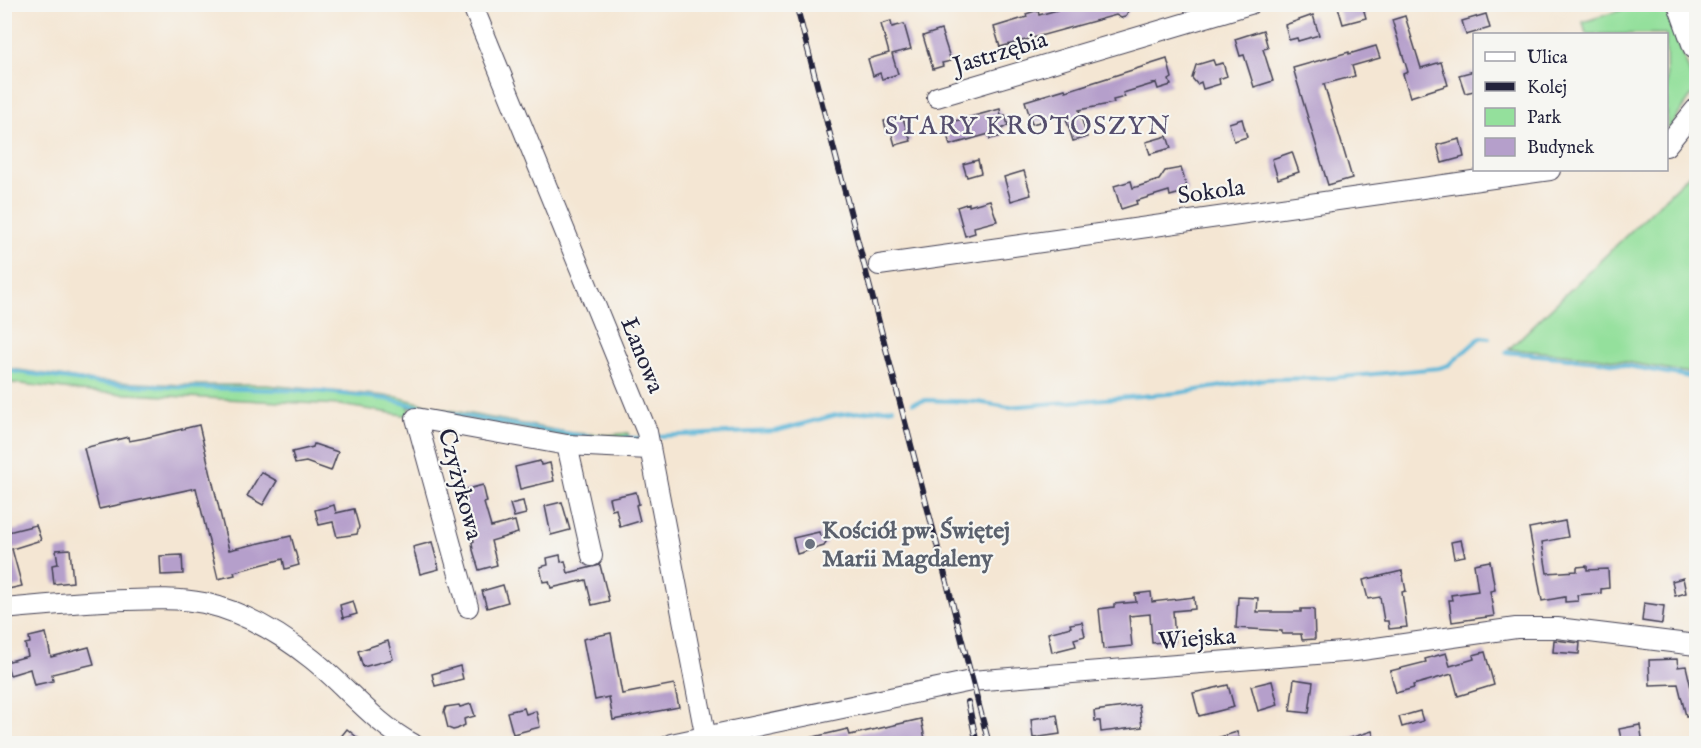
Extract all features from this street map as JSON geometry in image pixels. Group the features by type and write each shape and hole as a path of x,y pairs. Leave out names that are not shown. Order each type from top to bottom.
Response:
{"main road":[{"path":"1681,4 1696,45"}],"street":[{"name":"Łanowa","path":"472,4 646,432 706,740"},
{"name":"Jastrzębia","path":"938,98 1250,4"},
{"path":"1668,145 1696,109"},
{"name":"Sokola","path":"879,265 1543,171"},
{"name":"Czyżykowa","path":"468,607 416,418 567,445 649,449"},
{"path":"567,445 592,556"},
{"path":"4,609 159,599 204,603 233,612 280,635 313,660 378,719 413,744"},
{"name":"Wiejska","path":"671,744 706,740 972,681 1355,651 1516,628 1566,629 1696,645"}],"green space":[{"path":"1637,5 1664,5 1696,89 1668,131 1668,33 1586,33 1583,22"},
{"path":"1696,168 1696,374 1596,357 1509,349"},
{"path":"5,368 93,381 182,385 266,385 397,397 443,409 572,433 607,435 628,433 630,441 566,437 408,407 410,416 340,405 90,392 5,382"}],"building":[{"path":"1067,4 1132,4 1125,17 1121,18 1116,15 1000,47 994,27 1027,17 1026,14 1038,10 1039,15 1068,7"},
{"path":"1347,4 1362,4 1366,18 1343,24 1338,7"},
{"path":"1486,14 1490,28 1466,35 1462,21"},
{"path":"1313,15 1319,35 1298,41 1297,38 1289,40 1285,25"},
{"path":"1405,16 1421,68 1441,62 1448,85 1410,97 1403,74 1408,72 1392,20"},
{"path":"891,21 892,27 904,24 911,49 892,54 898,74 882,79 880,73 873,76 868,59 889,53 881,24"},
{"path":"941,30 951,61 942,63 943,66 933,69 923,36"},
{"path":"1263,30 1268,48 1263,49 1273,81 1254,87 1244,55 1240,56 1235,39"},
{"path":"1376,46 1380,58 1352,66 1355,76 1324,84 1352,178 1328,185 1293,68"},
{"path":"1167,59 1172,78 1169,80 1171,85 1158,89 1156,83 1123,93 1125,97 1113,100 1114,103 1079,110 1087,137 1073,141 1065,115 1032,124 1025,101 1065,89 1066,91"},
{"path":"1213,60 1215,65 1223,63 1227,76 1219,79 1220,84 1203,89 1201,82 1197,84 1192,78 1196,65"},
{"path":"1473,71 1473,91 1465,93 1459,75"},
{"path":"1000,109 1001,116 1005,115 1008,125 1000,130 1002,136 990,139 989,134 950,145 944,124"},
{"path":"902,116 911,141 895,145 891,131 887,133 884,121"},
{"path":"1242,119 1247,137 1234,141 1229,123"},
{"path":"1167,136 1171,148 1150,154 1146,142"},
{"path":"1460,139 1464,157 1442,163 1437,145"},
{"path":"1292,152 1299,172 1278,179 1272,159"},
{"path":"978,160 981,173 967,177 963,164"},
{"path":"1181,168 1188,191 1170,196 1169,191 1136,201 1137,204 1121,209 1114,186 1131,181 1133,188 1159,180 1165,171"},
{"path":"1024,171 1031,195 1011,201 1004,177"},
{"path":"990,200 997,221 974,227 975,233 965,236 957,207"},
{"path":"199,425 229,550 291,536 299,565 285,569 283,559 234,572 235,575 218,579 196,488 99,509 84,448 128,437 129,441 145,438"},
{"path":"314,444 338,452 331,471 306,462 295,464 292,452 313,447"},
{"path":"540,461 541,465 550,463 554,481 520,489 515,467"},
{"path":"261,472 277,481 263,505 247,496"},
{"path":"483,485 487,502 484,503 491,527 515,521 518,533 491,541 497,565 479,570 463,500 467,499 464,490"},
{"path":"636,492 640,521 620,527 616,509 612,510 609,498"},
{"path":"523,501 526,514 514,517 510,504"},
{"path":"562,502 570,530 551,535 545,506"},
{"path":"334,505 336,513 354,509 359,527 357,534 337,537 333,522 319,525 315,510"},
{"path":"1565,521 1568,537 1542,542 1547,573 1577,571 1577,567 1587,566 1587,570 1608,569 1609,588 1601,589 1601,593 1577,595 1578,601 1565,602 1565,597 1542,601 1529,528"},
{"path":"36,525 41,540 12,549 22,586 4,590 4,533"},
{"name":"Kościół pw. Świętej Marii Magdaleny","path":"819,532 825,538 824,546 797,554 793,538"},
{"path":"1461,540 1465,556 1454,558 1451,542"},
{"path":"432,542 439,569 420,574 413,547"},
{"path":"70,549 73,582 54,584 52,565 58,564 56,550"},
{"path":"182,555 183,574 161,575 160,556"},
{"path":"560,555 561,562 565,561 568,573 600,565 609,601 592,605 586,580 551,588 549,581 543,582 540,567 548,565 547,558"},
{"path":"1490,561 1495,590 1490,591 1494,616 1452,622 1449,600 1452,600 1451,595 1478,591 1474,564"},
{"path":"1402,571 1406,591 1402,592 1407,627 1389,629 1388,621 1384,621 1380,597 1368,599 1363,580"},
{"path":"1683,578 1686,593 1675,596 1672,581"},
{"path":"503,585 508,602 487,608 482,591"},
{"path":"1151,592 1152,602 1194,597 1195,609 1173,611 1175,641 1152,643 1150,614 1129,616 1132,646 1103,649 1099,609 1114,607 1114,604 1136,602 1135,594"},
{"path":"1238,597 1258,598 1257,612 1301,612 1301,609 1314,609 1315,639 1302,640 1301,634 1282,634 1282,631 1236,628"},
{"path":"353,601 357,614 343,618 340,605"},
{"path":"1644,603 1664,606 1662,624 1642,621"},
{"path":"1082,622 1085,636 1074,639 1076,646 1052,652 1048,633"},
{"path":"46,633 51,657 89,647 94,664 52,674 53,681 34,685 30,669 10,675 6,662 28,656 25,644 30,643 29,637"},
{"path":"611,633 622,694 674,684 679,707 613,720 609,697 595,700 583,639"},
{"path":"1554,640 1580,643 1579,654 1553,652"},
{"path":"388,641 393,659 363,667 358,651"},
{"path":"1485,652 1494,685 1458,696 1452,674 1413,685 1414,688 1396,693 1390,671 1426,662 1425,659 1446,653 1450,666 1474,659 1473,655"},
{"path":"1677,659 1678,667 1686,666 1696,714 1686,716 1678,684 1650,685 1649,660"},
{"path":"460,666 463,679 435,686 432,674"},
{"path":"1294,679 1313,682 1309,713 1290,711"},
{"path":"1272,681 1278,705 1258,711 1251,686"},
{"path":"1228,685 1234,707 1199,716 1193,693"},
{"path":"471,704 475,716 464,719 465,725 457,729 448,728 444,712 446,707"},
{"path":"1139,705 1142,727 1101,732 1100,721 1095,721 1094,711"},
{"path":"524,708 526,714 536,711 540,727 513,734 507,712"},
{"path":"1420,711 1423,721 1402,727 1399,717"},
{"path":"1057,715 1060,734 1033,738 1031,719"},
{"path":"921,719 926,744 805,744 805,739 848,729 850,735"},
{"path":"1640,725 1643,744 1622,744 1619,729"},
{"path":"347,729 365,744 335,744"},
{"path":"1372,731 1376,744 1341,744 1341,741"},
{"path":"1237,732 1241,744 1208,744 1207,741"}],"waterway":[{"path":"913,403 926,400 977,402 1008,407 1178,393 1267,379 1331,378 1439,368 1449,365 1481,337 1489,338"},
{"path":"1506,352 1599,361 1696,378"},
{"path":"4,370 97,383 317,391 387,399 446,413 591,437"},
{"path":"657,436 776,431 836,415 893,408"},
{"path":"625,438 640,438"}],"railway":[{"path":"796,4 989,744"},
{"path":"968,702 977,744"}],"place":[{"name":"Kościół pw. Świętej Marii Magdaleny","path":"810,544"}],"district":[{"name":"STARY KROTOSZYN","path":"1028,125"}]}
